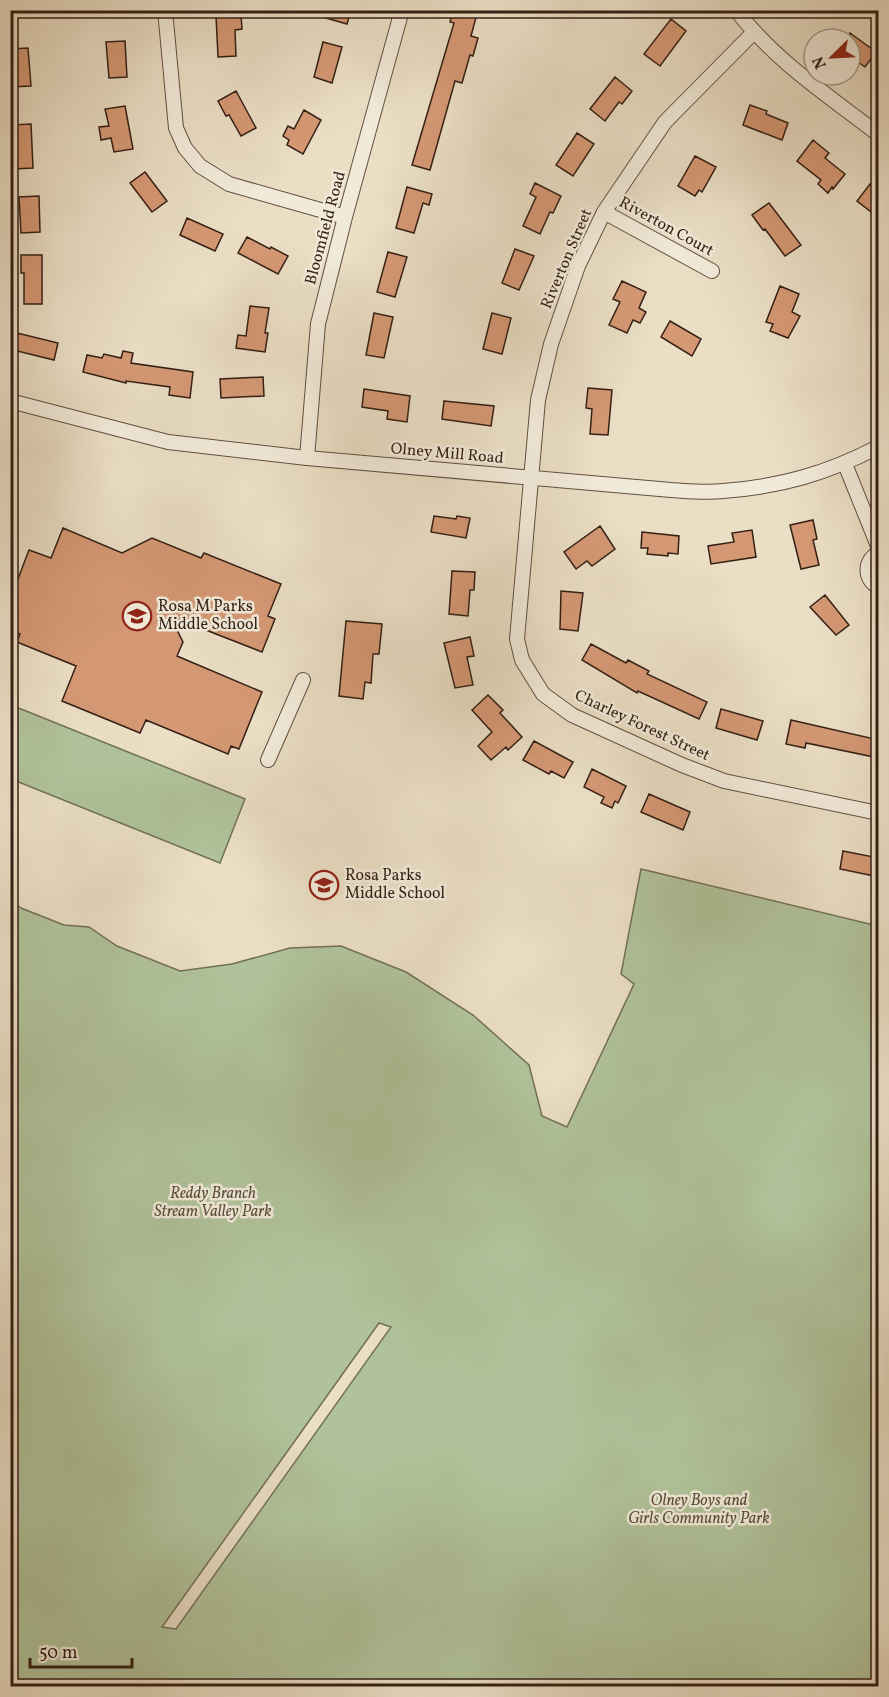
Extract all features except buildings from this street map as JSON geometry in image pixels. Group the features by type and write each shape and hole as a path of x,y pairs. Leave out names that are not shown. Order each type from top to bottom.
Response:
{"street":[{"path":"165,10 177,128 185,147 200,166 229,184 345,217"},
{"name":"Bloomfield Road","path":"307,458 318,324 402,10"},
{"path":"736,10 753,33 783,61 879,134"},
{"name":"Riverton Street","path":"530,477 538,400 551,344 578,266 604,212 666,122 753,33"},
{"name":"Riverton Court","path":"604,212 712,271"},
{"name":"Olney Mill Road","path":"10,401 168,442 307,458 671,490 722,492 787,483 845,464 879,447"},
{"path":"845,464 879,546"},
{"name":"Charley Forest Street","path":"530,477 517,639 522,660 543,694 572,715 682,765 724,781 879,813"},
{"path":"879,553 871,559 867,570 871,582 879,587"},
{"path":"268,760 303,680"}],"green space":[{"path":"11,705 245,799 220,863 11,779"},
{"name":"Reddy Branch Stream Valley Park","path":"641,869 878,926 878,1686 11,1686 11,900 21,908 64,925 89,927 117,946 180,971 232,964 290,948 341,946 406,972 473,1015 529,1065 542,1116 567,1127 634,984 621,974","holes":["379,1323 391,1327 176,1629 162,1627"]}],"place":[{"name":"Rosa M Parks Middle School","path":"137,616"},
{"name":"Rosa Parks Middle School","path":"324,885"}],"park label":[{"name":"Olney Boys and Girls Community Park","path":"699,1510"}]}
